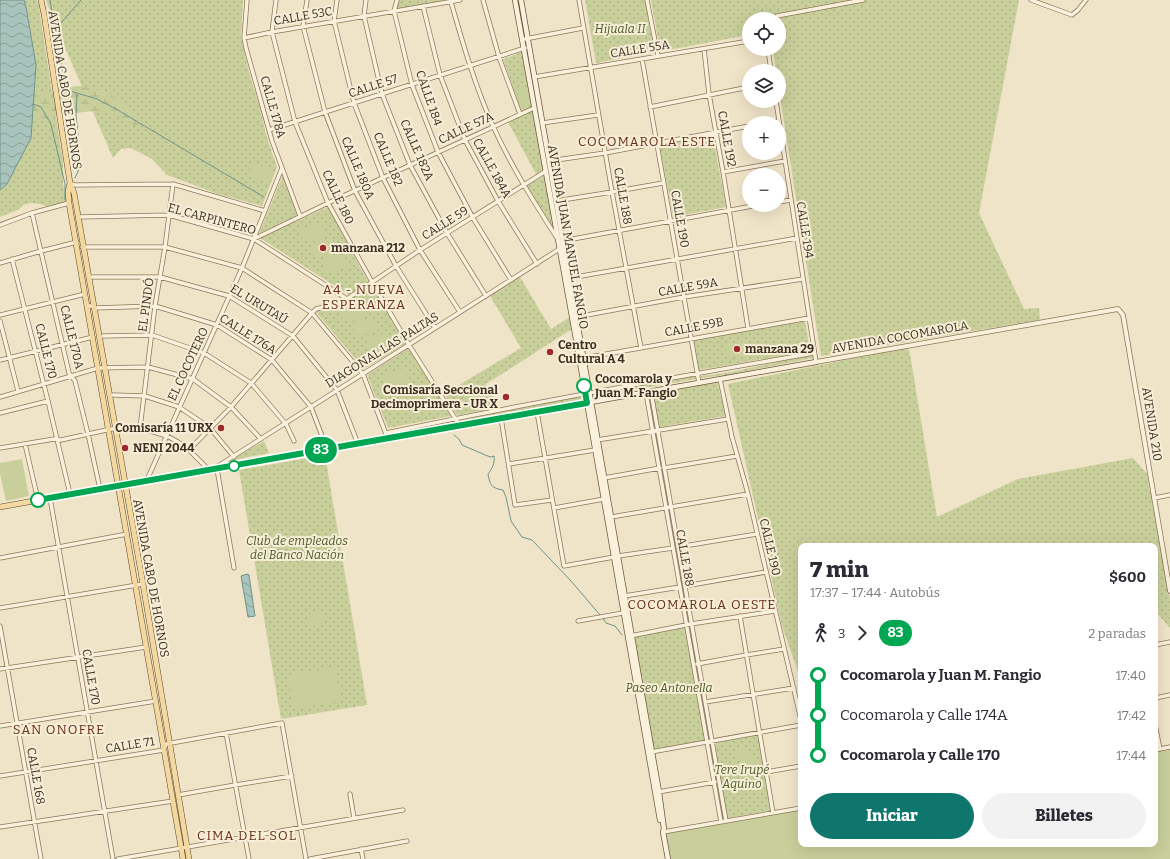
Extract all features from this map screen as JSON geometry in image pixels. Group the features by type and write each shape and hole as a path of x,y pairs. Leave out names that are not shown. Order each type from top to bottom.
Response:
{"main road":[{"name":"AVENIDA CABO DE HORNOS","path":"41,0 70,183 73,189 78,217 79,245 85,294 109,430 143,584 189,859"},
{"name":"AVENIDA JUAN MANUEL FANGIO","path":"515,0 522,40 526,48 534,77 556,201 560,240"},
{"name":"AVENIDA JUAN MANUEL FANGIO","path":"521,0 528,38 526,48 534,108 560,240 570,278 584,358 595,450 624,596 629,636 668,859"},
{"name":"AVENIDA CABO DE HORNOS","path":"70,183 68,191 69,203 88,277 105,368 115,429 127,534 183,859"},
{"name":"AVENIDA JUAN MANUEL FANGIO","path":"562,248 588,394"},
{"name":"AVENIDA COCOMAROLA","path":"0,507 816,362"},
{"name":"AVENIDA JUAN MANUEL FANGIO","path":"589,403 611,517 623,614 629,636"}],"street":[{"name":"CALLE 178A","path":"247,0 244,38 269,130 300,216"},
{"name":"CALLE 180","path":"276,0 272,32 295,122 328,203 409,345 460,426"},
{"name":"CALLE 180A","path":"306,0 303,26 325,112 355,191 396,266 435,328"},
{"name":"CALLE 182","path":"337,0 334,21 354,103 383,178 420,250 460,312"},
{"name":"CALLE 182A","path":"366,0 364,16 382,94 410,165 447,233 486,296"},
{"name":"CALLE 184","path":"397,0 394,12 412,85 438,152 473,218 511,280"},
{"name":"CALLE 53C","path":"244,38 303,26 460,0"},
{"path":"483,0 499,56 520,114"},
{"name":"CALLE 188","path":"579,0 598,114 641,348"},
{"path":"647,0 658,56"},
{"path":"786,14 863,0"},
{"path":"1031,0 1072,15 1086,0"},
{"name":"CALLE 184A","path":"451,2 469,66 493,127 524,186 560,240"},
{"name":"CALLE 184A","path":"423,6 440,75 465,140 498,202 537,264"},
{"path":"522,40 583,28"},
{"name":"CALLE 55A","path":"534,77 742,42"},
{"name":"CALLE 57","path":"269,130 526,48"},
{"name":"CALLE 192","path":"704,49 709,94 748,328"},
{"name":"CALLE 190","path":"642,59 699,383"},
{"path":"650,107 742,88"},
{"name":"CALLE 57A","path":"254,239 300,216 534,108"},
{"path":"542,123 598,114"},
{"path":"549,162 742,127"},
{"path":"723,172 785,161"},
{"name":"CALLE 194","path":"785,161 816,362"},
{"name":"EL COCOTERO","path":"146,482 242,268 282,168"},
{"name":"CALLE 59","path":"312,313 316,309 342,302 347,299 420,250 546,171"},
{"path":"70,183 75,185 173,184 265,211"},
{"path":"556,201 663,183"},
{"name":"EL PINDÓ","path":"140,428 155,306 165,247 173,184"},
{"path":"786,201 791,200"},
{"path":"0,225 32,213 69,203"},
{"path":"560,240 742,208"},
{"name":"CALLE 170A","path":"32,213 69,373 75,381 100,489"},
{"name":"EL CARPINTERO","path":"78,217 169,215 254,239 347,299"},
{"path":"570,278 797,238"},
{"path":"0,263 41,251 79,245 165,247 242,268 312,313 363,374 388,438"},
{"name":"DIAGONAL LAS PALTAS","path":"217,469 218,466 562,248"},
{"name":"CALLE 170","path":"12,259 36,351 70,494"},
{"name":"EL URUTAÚ","path":"88,277 160,277 229,296 293,336 337,390 358,444"},
{"name":"CALLE 59A","path":"576,317 684,297 803,279"},
{"path":"0,315 85,294"},
{"name":"CALLE 176A","path":"88,306 92,306 94,308 155,306 217,325 272,360 311,407 327,449"},
{"name":"AVENIDA COCOMAROLA","path":"816,362 1118,309"},
{"name":"AVENIDA 210","path":"1118,309 1123,314 1170,591"},
{"path":"189,450 231,407 312,313"},
{"name":"CALLE 59B","path":"584,358 809,318"},
{"path":"0,321 18,391"},
{"path":"103,336 152,335 204,353 251,383 286,424 294,441"},
{"path":"0,360 93,337"},
{"path":"386,433 456,418 697,373 814,353"},
{"path":"0,397 98,368 148,367 193,379 231,407 261,439"},
{"name":"CALLE 190","path":"720,380 728,419 748,494 798,706"},
{"name":"CALLE 188","path":"648,392 710,741"},
{"path":"113,394 145,396 179,407 210,428 234,457"},
{"path":"0,413 48,401"},
{"path":"537,412 564,566 757,534"},
{"path":"501,418 515,505 552,500"},
{"path":"597,440 728,419"},
{"path":"0,448 57,439 61,440 115,429 140,428 167,436 189,450 208,470"},
{"path":"25,444 38,500"},
{"path":"509,464 595,450"},
{"path":"604,478 737,456"},
{"path":"217,469 234,568"},
{"path":"611,517 748,494"},
{"path":"1154,498 1170,495"},
{"name":"CALLE 170","path":"50,498 113,859"},
{"path":"554,508 604,499"},
{"path":"0,558 127,534"},
{"path":"624,596 766,572"},
{"path":"0,608 143,584"},
{"path":"629,636 775,611"},
{"path":"578,621 623,614"},
{"path":"740,616 773,813"},
{"name":"CALLE 168","path":"0,626 40,859"},
{"path":"1158,644 1170,642"},
{"path":"0,669 146,647"},
{"path":"696,664 784,649"},
{"name":"CALLE 188","path":"696,664 705,702 723,821"},
{"path":"705,702 794,688"},
{"path":"1158,697 1170,695"},
{"path":"0,726 156,701"},
{"name":"CALLE 71","path":"0,776 164,750 166,744 282,723 292,776"},
{"path":"650,752 798,726"},
{"path":"226,733 249,859"},
{"path":"1158,750 1170,748"},
{"path":"766,772 798,767"},
{"path":"178,795 292,776 306,859"},
{"path":"657,792 716,782"},
{"path":"350,794 354,818"},
{"path":"0,827 173,801"},
{"path":"663,832 798,809"},
{"path":"118,859 403,810"},
{"path":"310,859 407,841"},
{"path":"361,849 363,859"}],"green space":[{"path":"24,0 37,0 39,8 63,162 63,184 67,201 50,207 30,203 23,205 18,210 0,217 0,190 7,184 31,138 36,65"},
{"path":"46,0 243,0 241,38 267,138 277,167 262,206 218,194 167,175 152,159 131,148 121,149 113,158 53,20"},
{"path":"399,0 454,0 395,10"},
{"name":"Hijuala II","path":"585,0 645,0 654,52 596,63"},
{"path":"651,0 1019,0 979,213 1024,309 1039,308 1040,320 821,356 786,134 786,116 783,116 782,108 786,108 786,64 775,64 774,56 786,56 786,12 742,12 742,36 663,51 660,50"},
{"path":"522,52 533,107 522,113 503,59"},
{"path":"76,86 108,92 142,121 138,127 114,114 104,111 89,111 45,118 38,118 30,115 33,98 36,93 42,91 56,91"},
{"path":"526,87 530,105 521,107 517,89"},
{"path":"533,110 545,171 537,176 508,122"},
{"path":"713,136 726,207 673,217 660,146"},
{"path":"253,162 274,171 269,183 248,175"},
{"path":"283,175 298,216 259,234"},
{"path":"545,175 556,235 526,186"},
{"path":"328,207 368,282 349,295 260,238"},
{"path":"322,224 324,238 302,241 300,228"},
{"name":"manzana 212","path":"333,240 335,253 313,257 311,243"},
{"path":"345,255 347,268 325,272 323,258"},
{"path":"520,277 551,329 570,317 572,329 486,384 500,408 457,415 444,394 521,348 490,296"},
{"path":"371,285 406,344 364,369 315,311 350,300"},
{"path":"363,304 365,318 342,321 340,308"},
{"path":"376,318 378,332 355,335 353,322"},
{"path":"805,321 810,351 699,370 694,340"},
{"path":"388,333 391,346 368,350 366,336"},
{"name":"manzana 29","path":"747,341 749,353 727,357 725,345"},
{"path":"908,347 937,517 1018,479 1133,458 1147,474 1170,599 1170,628 1158,614 1158,543 798,543 798,671 782,626 728,384"},
{"path":"409,348 451,416 388,428 367,375"},
{"path":"812,355 813,358 727,375 701,378 701,376 726,373"},
{"path":"406,369 408,382 386,386 384,373"},
{"path":"695,376 696,379 596,396 595,394"},
{"path":"717,382 726,416 659,427 653,393"},
{"path":"419,384 421,397 399,401 396,387"},
{"path":"584,396 584,399 395,434 395,431"},
{"path":"431,398 434,411 411,415 409,402"},
{"path":"264,441 269,453 234,460 234,458"},
{"name":"Club de empleados del Banco Nación","path":"325,455 367,705 281,719 239,470"},
{"path":"22,459 29,496 6,501 0,474 0,463"},
{"path":"322,611 325,623 310,627 307,615"},
{"name":"Paseo Antonella","path":"685,627 705,740 654,749 634,636"},
{"path":"335,668 341,701 293,709 288,675"},
{"name":"Tere Irupé Aquino","path":"758,735 770,811 727,818 715,743"},
{"path":"739,746 756,761 749,769 732,754"},
{"path":"1170,749 1170,859 668,859 663,832 798,809 798,847 1158,847 1158,751"}],"water":[{"path":"0,0 24,0 36,65 31,138 7,184 0,190"},
{"path":"247,574 249,575 255,616 248,617 241,576"}],"waterway":[{"path":"50,0 64,84 70,91 97,99 116,109 264,197"},
{"path":"60,49 63,47 59,25 81,0"},
{"path":"75,178 81,165 76,115 77,94"},
{"path":"33,104 41,107 51,124 65,184 65,200"},
{"path":"454,435 459,439 462,445 490,457 494,456 493,466 488,474 492,485 503,490 511,521 522,537 532,540 571,581 600,615"},
{"path":"602,617 606,623 615,626 622,635"}],"bus line":[{"name":"83","path":"38,500 587,403 584,386"}],"place":[{"name":"manzana 212","path":"323,248"},
{"name":"manzana 29","path":"737,349"},
{"name":"Centro Cultural A 4","path":"550,352"},
{"name":"Cocomarola y Juan M. Fangio","path":"584,386"},
{"name":"Comisaría Seccional Decimoprimera - UR X","path":"506,397"},
{"name":"Comisaría 11 URX","path":"221,428"},
{"name":"NENI 2044","path":"125,448"}],"district":[{"name":"COCOMAROLA ESTE","path":"647,141"},
{"name":"A4 - NUEVA ESPERANZA","path":"364,296"},
{"name":"COCOMAROLA OESTE","path":"702,604"},
{"name":"SAN ONOFRE","path":"59,729"},
{"name":"CIMA DEL SOL","path":"247,835"}]}
